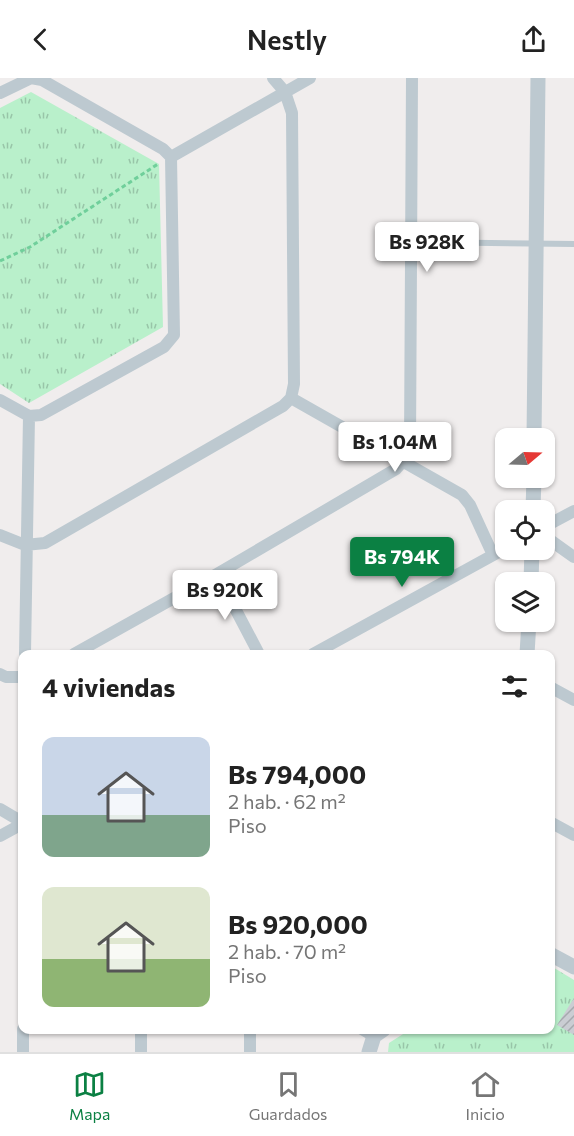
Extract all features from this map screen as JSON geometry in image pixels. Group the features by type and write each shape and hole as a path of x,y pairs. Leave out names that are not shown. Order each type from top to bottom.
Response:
{"street":[{"path":"0,93 31,78 42,80 163,149 171,157 174,335 164,347 41,415 29,416 0,400"},
{"path":"0,535 25,545 45,543 283,406 291,398 294,384 292,114 285,92 273,78"},
{"path":"171,157 310,78"},
{"path":"81,650 396,469 404,460 410,446 412,78"},
{"path":"534,428 538,78"},
{"path":"291,398 404,460 462,495 470,505 493,555 320,650"},
{"path":"25,650 29,416"},
{"path":"555,522 574,511"},
{"path":"555,544 574,557"},
{"path":"216,574 257,650"},
{"path":"528,650 529,632"},
{"path":"0,674 6,677 18,677"},
{"path":"555,690 574,700"},
{"path":"0,809 18,820"},
{"path":"0,836 18,825"},
{"path":"555,825 574,835"},
{"path":"555,957 574,967"},
{"path":"23,1034 23,1052"},
{"path":"141,1034 141,1052"},
{"path":"250,1034 250,1052"},
{"path":"369,1052 372,1034"}],"lane":[{"path":"412,242 574,244"}],"path":[{"path":"0,261 30,246 171,157"}],"green space":[{"path":"31,92 159,164 163,327 29,403 0,384 0,108"},
{"path":"555,968 574,980 574,1052 388,1052 389,1043 403,1034 555,1034"}],"building":[{"path":"574,998 574,1035 557,1025"}]}
